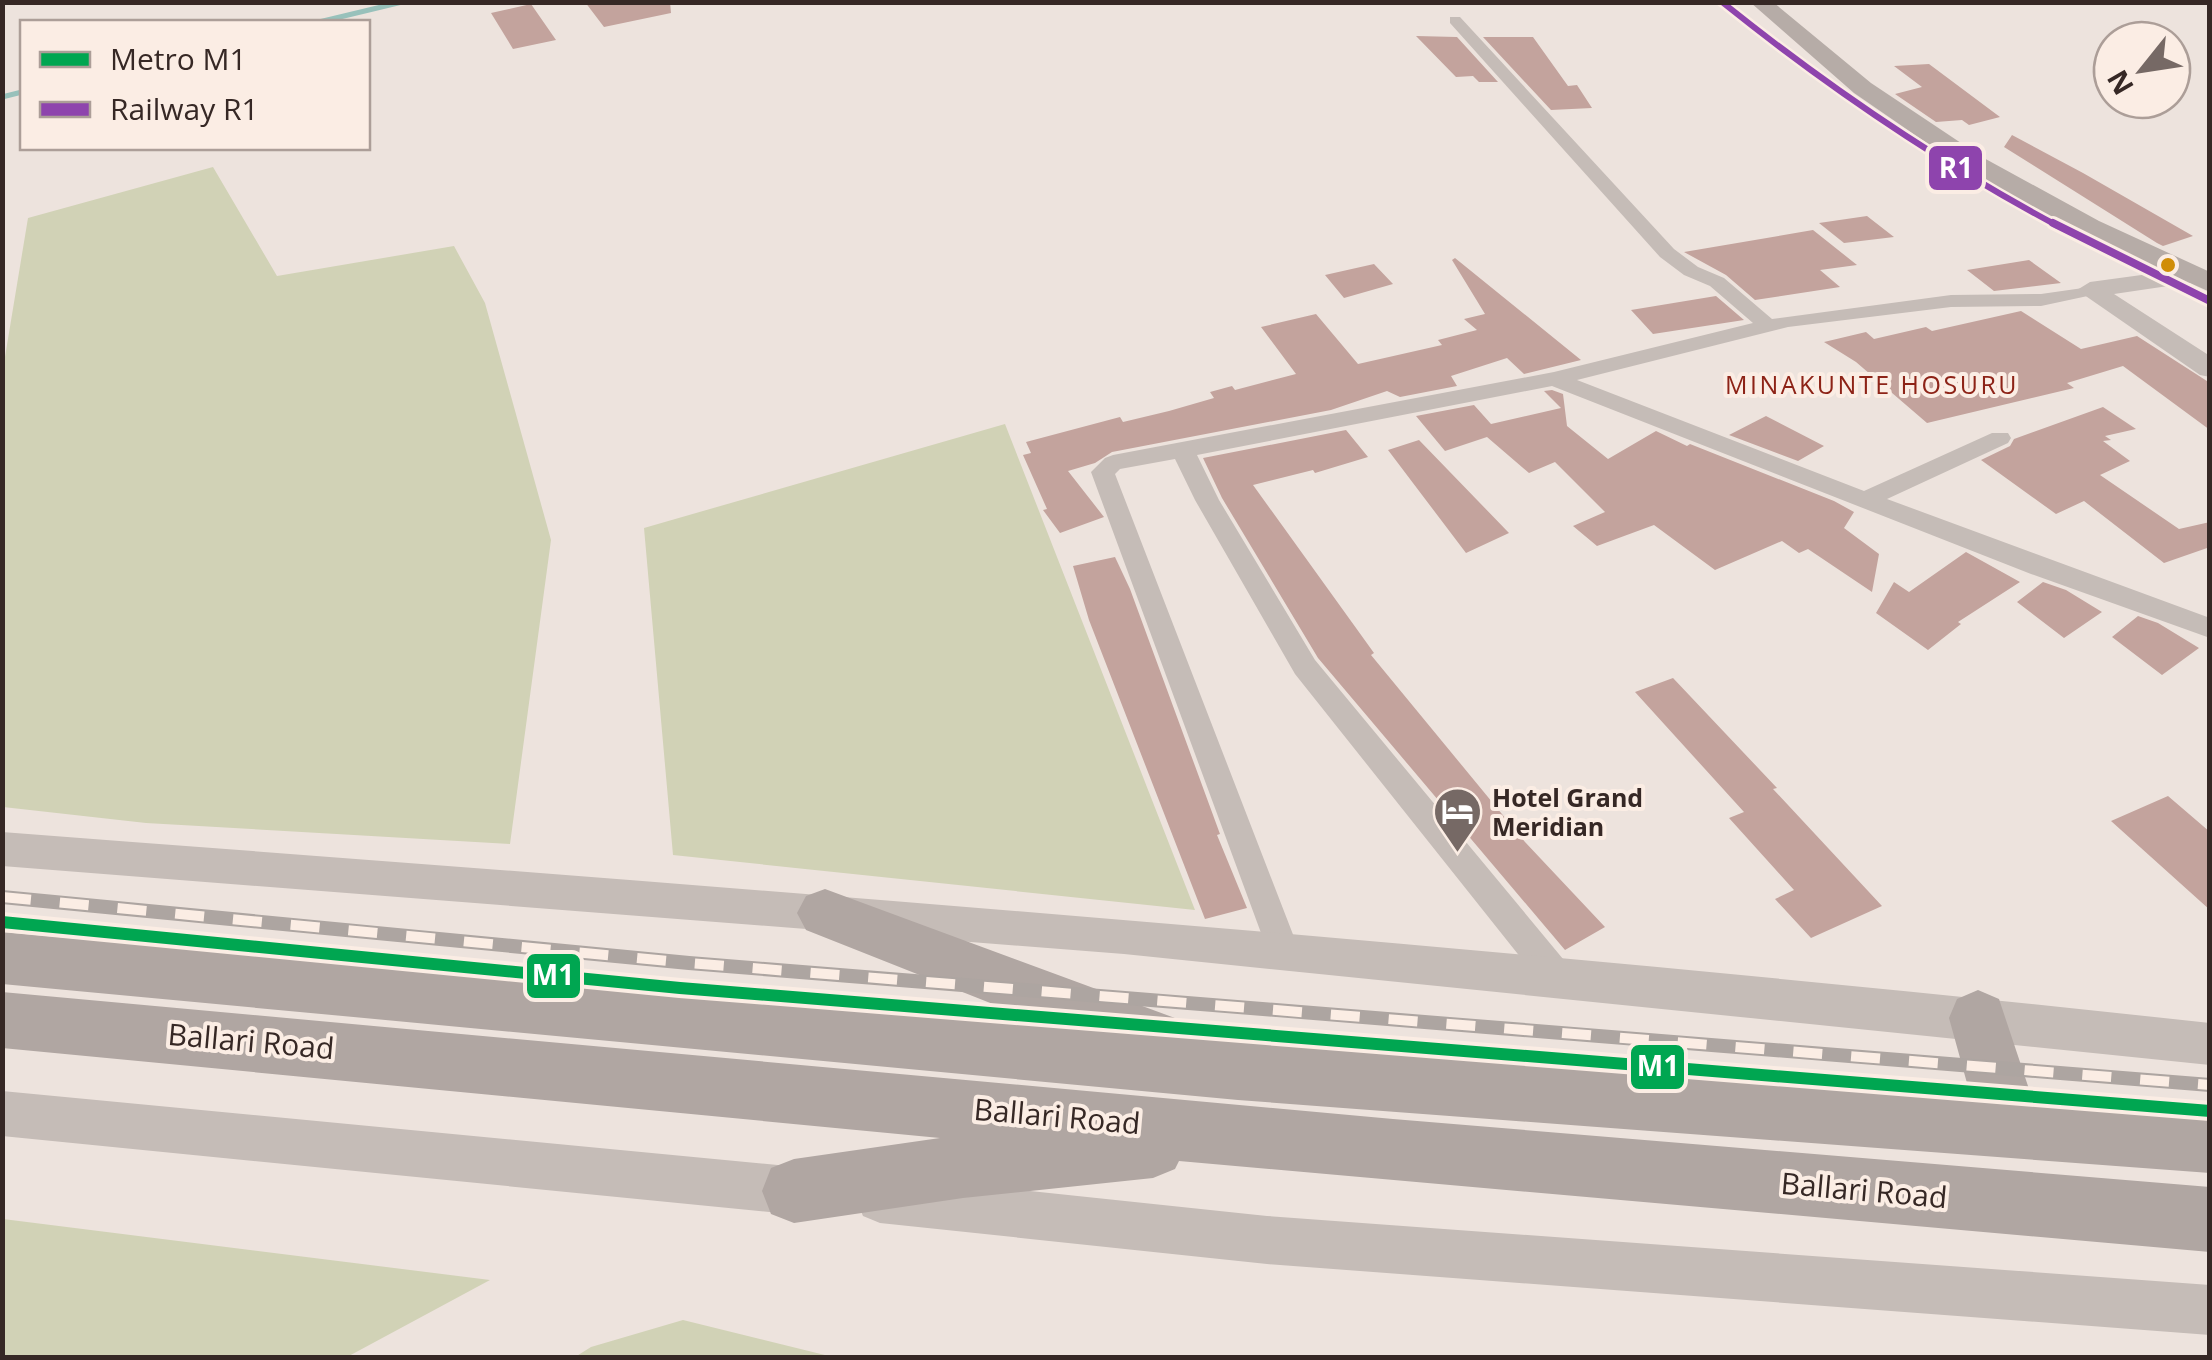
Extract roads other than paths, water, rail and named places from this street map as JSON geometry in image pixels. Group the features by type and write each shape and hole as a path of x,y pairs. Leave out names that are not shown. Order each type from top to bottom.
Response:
{"highway":[{"path":"824,913 1238,1071"},
{"path":"2,958 1238,1071 2210,1142"},
{"path":"1978,1018 2037,1131"},
{"name":"Ballari Road","path":"2,1020 2210,1220"},
{"path":"794,1191 963,1166 1260,1136"}],"main road":[{"path":"1760,2 1815,54 2002,182 2201,279"}],"street":[{"path":"1455,20 1667,253 1691,271 1717,282 1768,326"},
{"path":"1283,950 1103,472 1113,463 1554,378 1768,326 1951,301 2041,300 2090,290 2201,279"},
{"path":"2090,290 2210,370"},
{"path":"1554,378 1863,500 2210,628"},
{"path":"1863,500 2000,438"},
{"path":"1183,450 1207,500 1304,667 1556,976"},
{"path":"2,849 1283,950 2210,1044"},
{"path":"2,1113 1267,1240 2210,1310"}],"waterway":[{"path":"327,20 402,2"},
{"path":"2,97 20,92"}],"railway":[{"path":"2,897 689,963 2210,1085"},
{"path":"2,922 680,988 2210,1111"}],"metro line":[{"name":"M1","path":"2,922 680,988 2210,1111"}],"rail line":[{"name":"R1","path":"1722,2 1778,48 1895,131 2017,204 2210,301"}],"place":[{"name":"Hotel Grand Meridian","path":"1457,854"}],"district":[{"name":"MINAKUNTE HOSURU","path":"1872,385"}]}
